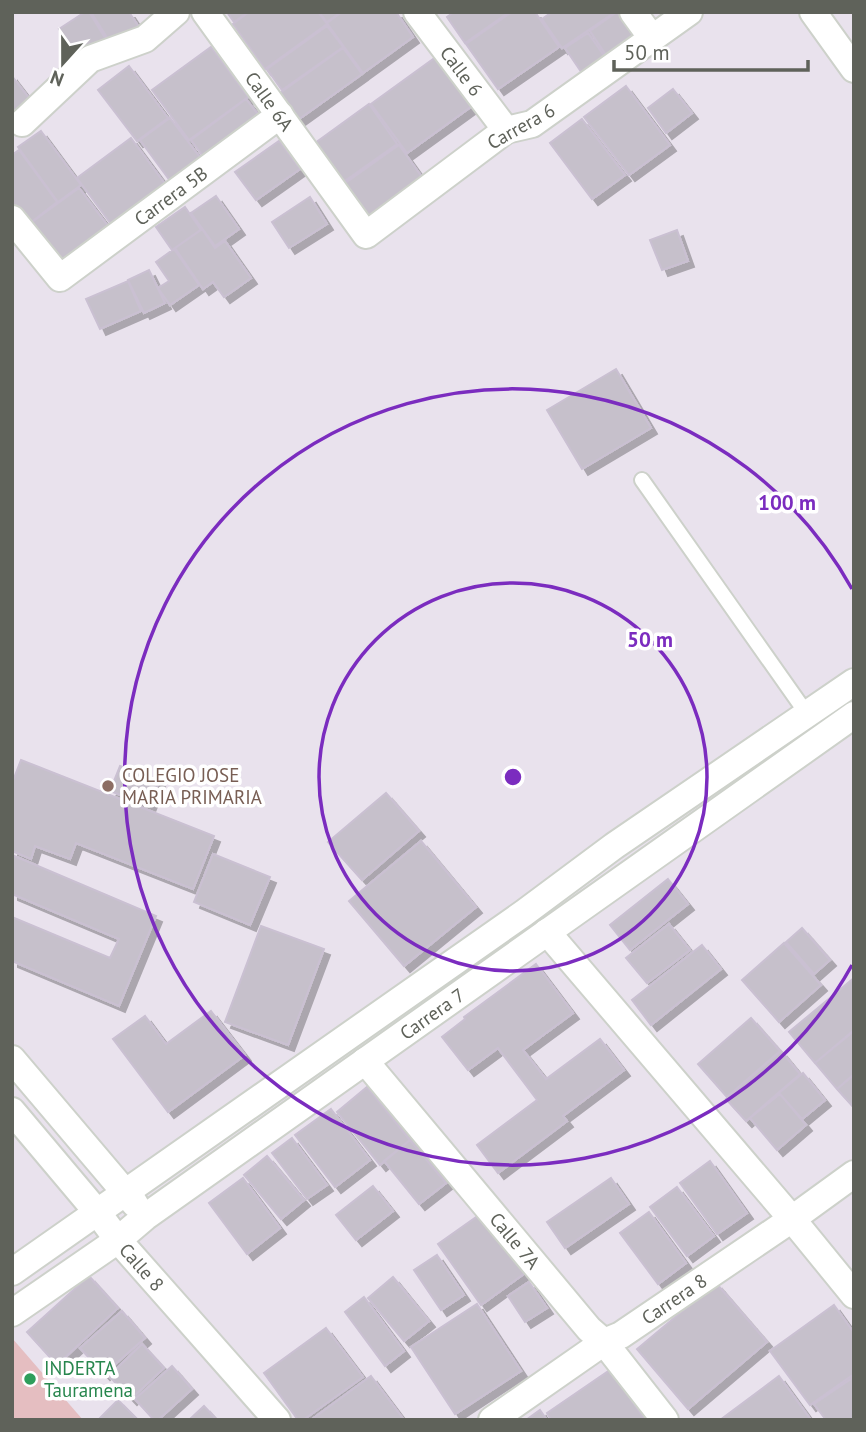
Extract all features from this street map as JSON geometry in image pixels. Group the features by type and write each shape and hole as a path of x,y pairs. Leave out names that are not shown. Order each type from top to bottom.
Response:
{"street":[{"path":"22,122 90,59 145,39 176,12"},
{"name":"Calle 6A","path":"205,12 334,190"},
{"name":"Calle 6","path":"417,12 506,130"},
{"path":"633,12 652,38"},
{"name":"Carrera 6","path":"334,190 366,235 506,130 532,124 689,12"},
{"path":"813,12 854,69"},
{"name":"Carrera 5B","path":"12,219 60,278 280,115"},
{"name":"Carrera 7","path":"12,1272 512,921 614,846 854,682"},
{"name":"Carrera 7","path":"12,1313 854,715"},
{"path":"547,932 854,1295"},
{"name":"Calle 8","path":"12,1059 126,1191 145,1217"},
{"name":"Calle 7A","path":"365,1061 589,1329 604,1342 664,1420"},
{"name":"Calle 8","path":"12,1111 118,1240 277,1420"},
{"name":"Carrera 8","path":"492,1420 604,1342 621,1335 792,1219 854,1174"}],"lane":[{"path":"642,480 807,714"}],"shaded area":[{"name":"INDERTA Tauramena","path":"12,1338 83,1420 12,1420"}],"building":[{"path":"89,12 110,46 82,64 59,29"},
{"path":"91,12 129,12 142,32 115,50"},
{"path":"227,12 248,12 234,22"},
{"path":"249,12 318,12 327,24 265,69 233,24"},
{"path":"319,12 341,12 327,22"},
{"path":"342,12 396,12 413,37 363,73 327,23"},
{"path":"454,12 509,12 465,43 447,17"},
{"path":"512,12 535,12 559,47 498,89 466,44"},
{"path":"552,12 615,12 562,48 542,19"},
{"path":"617,12 638,41 610,61 590,31"},
{"path":"327,26 343,47 282,90 267,69"},
{"path":"588,33 607,60 584,76 565,48"},
{"path":"211,47 248,97 189,140 152,90"},
{"path":"343,48 362,74 299,119 280,93"},
{"path":"436,57 472,106 407,153 371,104"},
{"path":"129,66 168,118 137,141 98,90"},
{"path":"12,76 32,102 12,116"},
{"path":"626,86 670,145 629,175 584,117"},
{"path":"673,89 692,113 666,133 648,108"},
{"path":"246,99 264,122 208,163 191,140"},
{"path":"369,104 397,144 339,185 311,146"},
{"path":"170,118 202,160 171,182 140,140"},
{"path":"582,119 625,175 592,199 550,143"},
{"path":"41,131 81,185 58,202 18,147"},
{"path":"131,138 168,188 114,228 77,178"},
{"path":"279,141 300,169 256,200 235,172"},
{"path":"399,145 424,180 370,219 344,184"},
{"path":"19,150 57,202 25,227 12,210 12,155"},
{"path":"79,188 108,226 57,263 28,225"},
{"path":"216,196 239,229 215,246 191,213"},
{"path":"310,197 327,224 289,248 272,222"},
{"path":"185,207 201,230 172,250 156,227"},
{"path":"202,229 215,248 225,241 251,278 224,297 213,282 203,289 175,248"},
{"path":"677,230 688,261 662,270 650,240"},
{"path":"174,249 199,285 170,305 158,288 169,281 156,262"},
{"path":"149,270 165,303 144,313 128,280"},
{"path":"128,281 141,311 100,329 86,299"},
{"path":"616,369 651,428 582,469 547,410"},
{"path":"21,760 214,836 193,889 76,843 70,859 35,846 31,859 12,851 12,777 14,778"},
{"path":"120,766 159,781 149,806 110,791"},
{"path":"386,793 419,831 362,880 328,842"},
{"path":"421,841 476,907 404,966 349,901"},
{"path":"213,854 270,877 250,925 194,902"},
{"path":"12,855 156,916 119,1006 12,961 12,917 110,958 119,939 12,894"},
{"path":"668,879 688,904 630,950 610,925"},
{"path":"669,924 690,950 647,983 626,958"},
{"path":"261,926 324,949 288,1045 225,1022"},
{"path":"802,928 830,960 814,974 786,942"},
{"path":"784,943 821,985 779,1022 742,980"},
{"path":"702,945 721,969 651,1025 632,1000"},
{"path":"536,964 573,1013 523,1050 546,1079 600,1039 624,1070 563,1116 567,1121 498,1173 477,1145 537,1100 498,1048 468,1070 442,1037 465,1019 464,1017"},
{"path":"854,978 854,1030 815,1063 789,1032"},
{"path":"211,1011 245,1055 168,1112 113,1039 145,1016 166,1044"},
{"path":"751,1018 780,1051 727,1097 698,1064"},
{"path":"854,1031 854,1074 837,1089 815,1063"},
{"path":"781,1051 800,1074 746,1121 726,1099"},
{"path":"803,1073 825,1100 802,1119 779,1093"},
{"path":"854,1075 854,1108 837,1089"},
{"path":"367,1087 410,1140 380,1165 337,1112"},
{"path":"780,1094 806,1125 777,1150 750,1118"},
{"path":"331,1109 370,1160 335,1187 295,1135"},
{"path":"292,1138 327,1185 307,1199 272,1153"},
{"path":"410,1140 446,1183 419,1204 384,1161"},
{"path":"267,1156 304,1200 281,1219 244,1175"},
{"path":"710,1161 747,1213 717,1234 680,1183"},
{"path":"243,1178 280,1228 247,1254 209,1203"},
{"path":"611,1178 629,1204 565,1248 547,1222"},
{"path":"373,1186 393,1211 356,1240 336,1215"},
{"path":"677,1187 714,1236 687,1256 650,1207"},
{"path":"649,1212 686,1263 658,1284 620,1233"},
{"path":"482,1213 525,1273 481,1305 438,1244"},
{"path":"437,1255 464,1295 441,1310 414,1270"},
{"path":"89,1276 118,1308 57,1365 27,1332"},
{"path":"393,1277 429,1321 404,1341 368,1298"},
{"path":"529,1282 547,1308 525,1322 508,1296"},
{"path":"716,1283 767,1342 688,1409 637,1349"},
{"path":"364,1297 404,1351 385,1366 345,1312"},
{"path":"477,1304 521,1371 455,1414 411,1347"},
{"path":"834,1305 854,1333 854,1374 810,1405 770,1351"},
{"path":"122,1311 145,1338 104,1374 80,1348"},
{"path":"326,1328 363,1377 303,1420 298,1420 264,1373"},
{"path":"142,1344 164,1368 131,1399 109,1376"},
{"path":"172,1366 192,1389 158,1420 154,1420 135,1399"},
{"path":"610,1370 645,1420 551,1420 547,1413"},
{"path":"371,1376 404,1420 311,1420"},
{"path":"779,1376 811,1420 720,1420"},
{"path":"854,1377 854,1420 826,1420 814,1404"},
{"path":"118,1400 138,1420 98,1420"},
{"path":"204,1406 217,1420 189,1420"},
{"path":"540,1410 547,1420 526,1420"}],"place":[{"name":"COLEGIO JOSE MARIA PRIMARIA","path":"108,786"},
{"name":"INDERTA Tauramena","path":"30,1379"}]}
